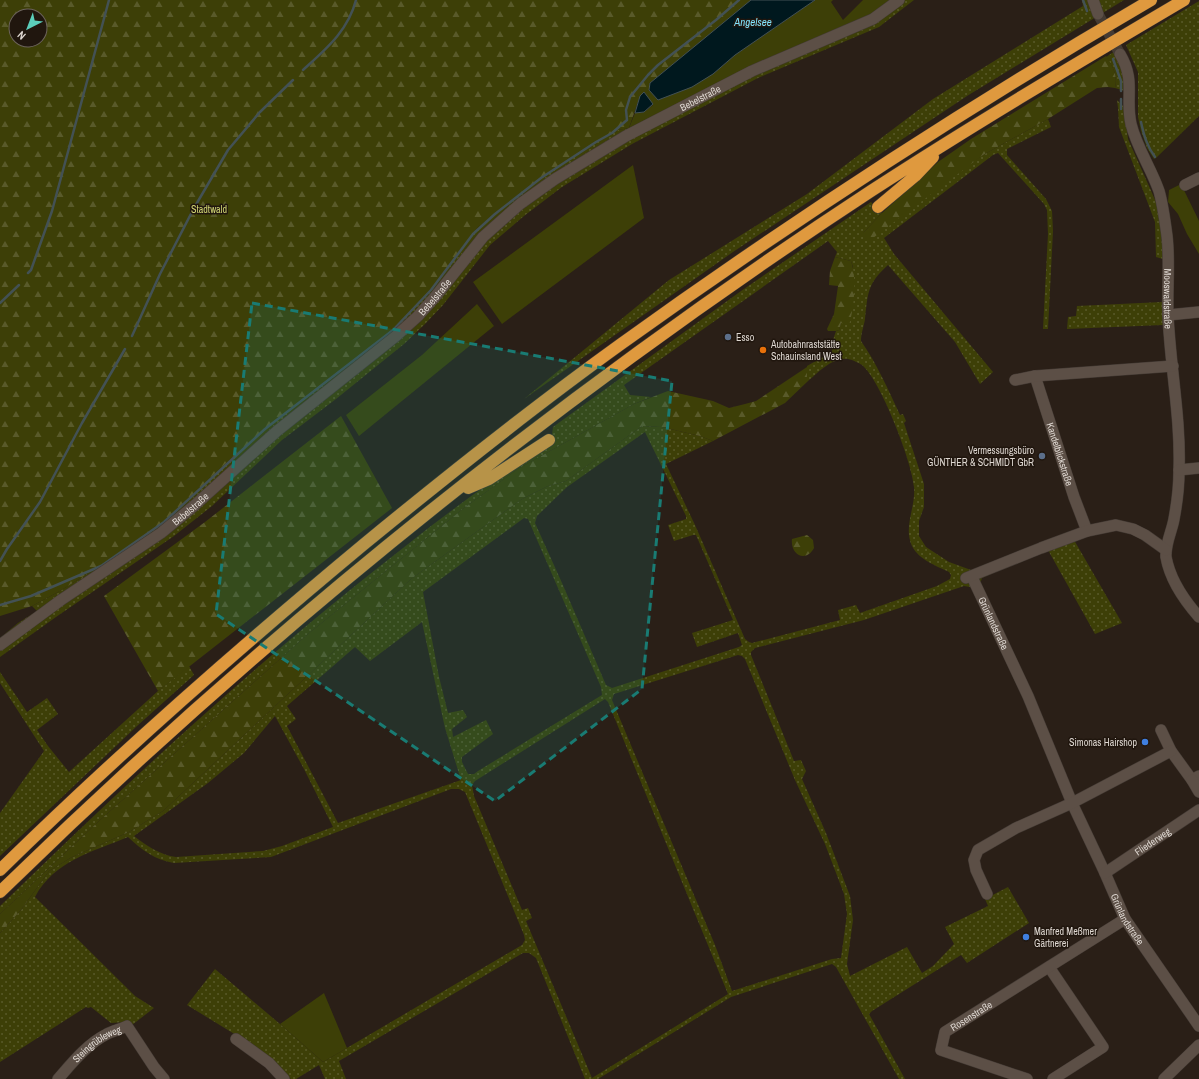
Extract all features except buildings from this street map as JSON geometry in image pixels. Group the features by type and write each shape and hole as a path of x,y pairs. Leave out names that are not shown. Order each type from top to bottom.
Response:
{"highway":[{"path":"0,870 108,767 216,670 426,493 521,419 618,346 737,262 862,178 1007,85 1151,0"},
{"path":"0,892 118,779 222,686 343,583 530,432 749,274 870,192 1076,63 1184,0"},
{"path":"878,207 915,176 946,143"},
{"path":"451,496 489,479 549,440"}],"street":[{"name":"Bebelstraße","path":"0,645 74,592 161,533 195,505 277,431 396,336 436,297 483,236 520,204 556,179 626,136 752,71 873,19 899,0"},
{"path":"1093,0 1098,14"},
{"name":"Mooswaldstraße","path":"1120,54 1126,63 1129,74 1131,122 1135,138 1159,191 1167,237 1168,315 1179,470 1178,497 1173,526 1166,550 1169,569 1176,585 1199,617"},
{"path":"1185,185 1199,178"},
{"path":"1168,315 1199,312"},
{"path":"1016,380 1035,376 1172,366"},
{"name":"Kandelblickstraße","path":"1035,376 1074,497 1087,531"},
{"path":"1179,470 1199,468"},
{"path":"1087,531 1116,525 1133,529 1145,535 1166,550"},
{"name":"Grünlandstraße","path":"1087,531 1041,548 969,578 1028,696 1072,803 1105,872 1125,919 1199,1026"},
{"path":"1161,730 1171,751 1196,778 1199,792"},
{"path":"987,894 975,865 974,860 978,850 1016,828 1072,803 1171,751"},
{"name":"Fliederweg","path":"1105,872 1199,810"},
{"name":"Rosenstraße","path":"1027,1079 941,1050 945,1032 1125,919"},
{"path":"1049,967 1103,1047 1052,1079"},
{"name":"Steingrübleweg","path":"58,1079 77,1058 107,1033 117,1031 127,1026 154,1067 164,1079"},
{"path":"236,1039 268,1063 284,1079"},
{"path":"1164,1079 1199,1045"}],"highlighted area":[{"path":"252,303 672,381 642,689 495,801 216,614"}],"green space":[{"name":"Stadtwald","path":"0,0 751,0 650,83 649,90 640,96 629,128 618,130 550,171 477,228 431,290 393,330 265,429 225,464 158,527 60,591 32,606 0,616"},
{"path":"815,0 833,0 831,2 843,20 863,0 892,0 874,13 629,128 635,113 644,112 653,105 644,92 649,90 658,100 713,74 735,55"},
{"path":"892,0 914,0 879,27 758,78 632,144 562,187 524,216 490,245 443,305 404,344 282,440 212,506 174,536 0,657 0,638 18,623 37,611 32,606 60,591 158,527 225,464 265,429 393,330 431,290 477,228 550,171 618,130 629,128"},
{"path":"1082,0 1124,0 967,96 733,252 524,399 669,280 807,194 933,99 1083,6"},
{"path":"1199,1 1199,116 1154,159 1147,148 1141,131 1138,117 1138,72 1126,45"},
{"path":"1115,51 1118,56 1126,86 1125,91 1115,88 1116,79 1114,71 1106,57"},
{"path":"1106,56 1114,71 1116,79 1115,88 1097,88 1048,119 983,155 869,241 863,233 882,213 938,162 971,139"},
{"path":"1117,100 1124,107 1128,139 1160,211 1163,259 1156,257 1155,222 1119,127"},
{"path":"1048,119 1051,127 1007,149 1007,155 1046,199 1052,211 1053,231 1048,329 1043,329 1048,234 1047,210 1044,204 998,153 993,155 884,238 894,254 993,372 980,384 955,342 888,265 876,278 870,289 861,341 887,386 900,415 903,414 906,421 904,423 924,484 924,507 919,521 919,536 926,547 949,562 971,570 1042,551 982,578 980,584 1039,731 974,590 970,587 964,586 864,620 755,648 751,652 794,761 801,760 806,771 802,779 826,833 850,896 853,920 847,964 850,976 907,947 922,973 933,966 954,944 945,927 988,906 985,899 1008,887 1029,923 967,963 961,955 869,1014 905,1079 899,1079 836,967 832,964 731,997 598,1079 585,1079 536,958 529,953 523,953 339,1061 346,1079 325,1079 319,1065 296,1079 291,1079 254,1046 187,1005 215,969 323,1062 522,945 525,940 524,935 465,792 459,789 451,789 271,857 174,863 161,860 149,854 128,837 88,853 63,866 52,875 35,897 135,996 154,1008 132,1025 125,1022 111,1023 91,1007 86,1007 0,1062 0,933 21,910 49,871 72,857 129,832 163,811 411,579 522,499 548,486 566,481 642,426 662,427 700,436 713,441 666,464 695,525 745,639 749,642 752,643 840,620 838,610 856,605 860,613 937,586 950,579 951,575 949,572 924,559 912,546 909,524 914,494 912,475 902,442 878,387 870,374 859,363 850,359 842,359 836,360 826,366 807,382 807,366 832,351 833,340 836,331 839,330 853,275 851,261 835,257 837,252 828,241 624,385 630,395 651,397 634,404 518,469 464,508 308,634 98,822 0,914 0,906 86,823 218,702 355,586 442,517 478,491 551,443 553,427 741,291 871,202 882,213 863,233 983,155","holes":["645,432 686,516 686,519 668,525 674,541 696,535 733,620 692,633 697,647 738,633 742,645 612,688 606,685 535,523 537,516 567,487","524,518 528,519 601,687 602,695 474,774 468,774 462,762 462,757 493,734 486,720 453,737 452,729 467,717 463,710 448,713 439,677 423,592","422,622 445,728 461,780 338,823 287,726 296,719 287,706 355,647 370,661","738,655 745,659 795,780 825,844 844,894 847,914 841,958 832,959 732,991 715,945 612,700 614,694","605,699 608,702 728,994 592,1078 526,921 532,918 528,908 522,910 474,796 472,785 475,781","275,716 333,827 282,846 263,851 176,857 154,850 134,836 208,783 244,753"]},
{"path":"633,165 644,218 502,324 473,282"},
{"path":"1181,184 1199,221 1199,254 1187,234 1178,214 1168,202 1169,190"},
{"path":"835,257 851,261 854,276 853,302 849,325 841,323 839,330 828,331 827,329 834,314 838,286 829,285 830,271"},
{"path":"1162,302 1163,325 1067,329 1068,317 1076,316 1077,306"},
{"path":"477,304 494,326 359,436 346,415 422,355"},
{"path":"807,367 807,382 785,403 713,441 700,436 662,427 642,426 566,481 548,486 522,499 411,579 163,811 129,832 72,857 49,871 21,910 0,933 0,914 98,822 308,634 464,508 518,469 634,404 668,391 713,401 729,408 756,401"},
{"path":"341,416 392,508 158,691 104,596 205,522"},
{"path":"807,535 813,540 814,548 811,553 807,555 799,555 793,549 792,539"},
{"path":"1074,540 1122,623 1095,634 1048,550"},
{"path":"189,666 194,675 137,726 0,856 0,813 44,751 0,683 0,672 27,712 47,698 58,714 37,730 69,772 158,691"},
{"path":"324,993 347,1048 323,1062 280,1024"}],"water":[{"name":"Angelsee","path":"751,0 815,0 735,55 713,74 692,87 658,100 649,90 650,83"},
{"path":"644,92 653,104 644,112 635,113 640,96"}],"waterway":[{"path":"28,273 31,270 52,211 109,0"},
{"path":"303,70 328,47 342,30 348,21 356,0"},
{"path":"0,605 31,596 101,566 164,522 265,429 393,330 431,290 473,234 495,214 541,178 612,133 627,120 626,110 630,97 648,75 658,65 716,20 739,0"},
{"path":"1083,0 1087,11"},
{"path":"1113,59 1121,81 1121,91"},
{"path":"132,336 160,274 194,208 228,150 260,112 293,80"},
{"path":"1121,99 1121,109"},
{"path":"1141,122 1146,141 1155,157"},
{"path":"0,303 19,285"},
{"path":"0,561 40,502 82,423 125,349"}],"tunnel":[{"path":"1098,14 1120,54"}],"place":[{"name":"Esso","path":"728,337"},
{"name":"Autobahnraststätte Schauinsland West","path":"763,350"},
{"name":"Vermessungsbüro GÜNTHER & SCHMIDT GbR","path":"1042,456"},
{"name":"Simonas Hairshop","path":"1145,742"},
{"name":"Manfred Meßmer Gärtnerei","path":"1026,937"}]}
